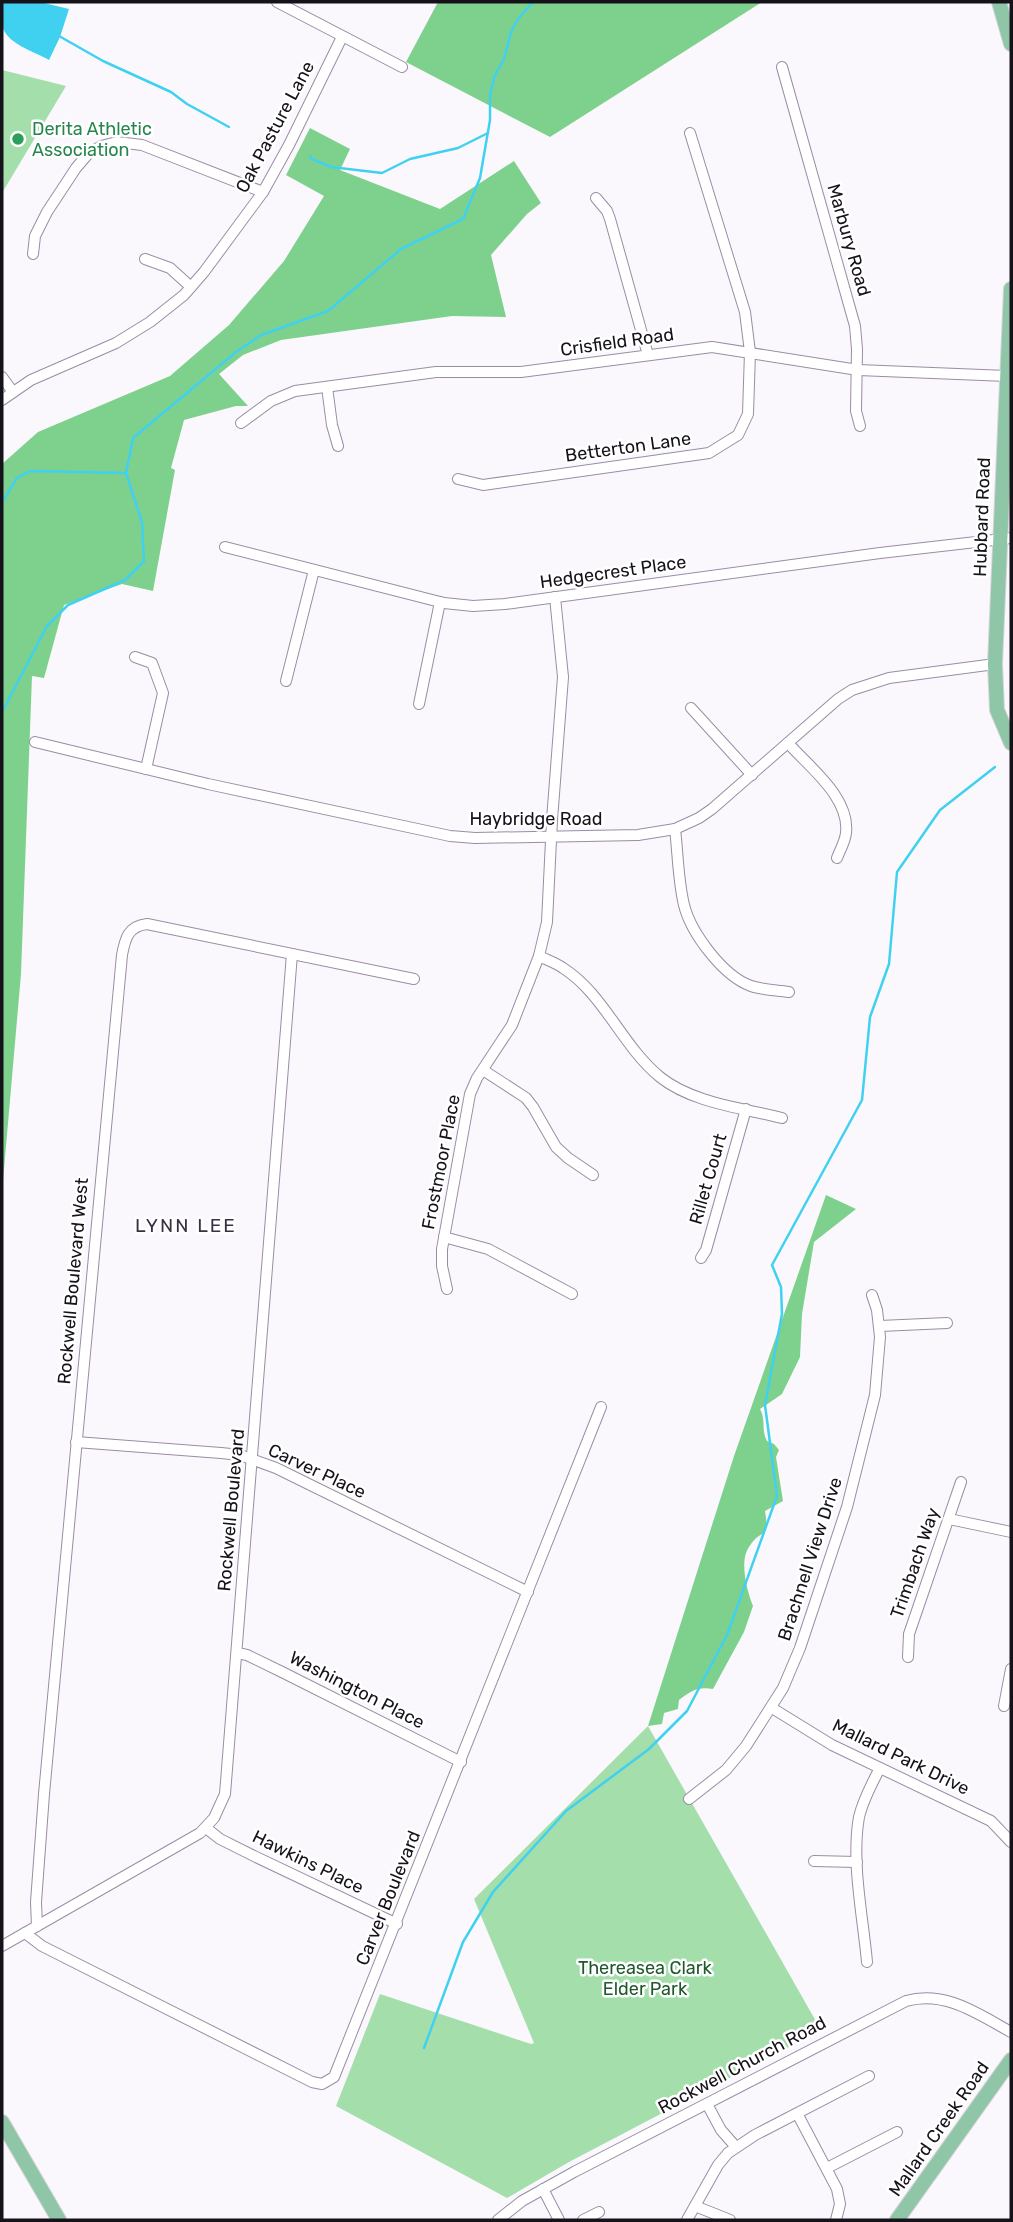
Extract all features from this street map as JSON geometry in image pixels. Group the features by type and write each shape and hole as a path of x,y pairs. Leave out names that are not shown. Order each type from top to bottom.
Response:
{"main road":[{"path":"999,2 1011,41"},
{"name":"Hubbard Road","path":"1011,289 1007,376 1006,538 995,664 997,710 1011,743"},
{"name":"Mallard Creek Road","path":"897,2220 1011,2060"},
{"path":"2,2122 59,2220"}],"street":[{"path":"277,2 402,67"},
{"name":"Oak Pasture Lane","path":"2,400 31,380 116,343 160,315 191,287 262,192 289,145 342,37"},
{"name":"Marbury Road","path":"782,66 852,311 857,338 855,397 860,426"},
{"name":"Betterton Lane","path":"458,479 483,485 709,453 738,435 748,414 750,352 745,312 690,133"},
{"path":"33,254 34,236 47,212 76,167 88,154 101,146 117,142 142,145 262,192"},
{"path":"596,198 610,219 648,355"},
{"path":"145,258 170,268 191,287"},
{"name":"Crisfield Road","path":"241,423 258,409 284,395 327,387 436,372 521,372 712,347 858,370 1007,376"},
{"path":"2,377 13,392"},
{"path":"327,387 338,446"},
{"name":"Hedgecrest Place","path":"225,547 440,602 481,606 1006,538"},
{"path":"286,681 314,570"},
{"name":"Frostmoor Place","path":"447,1289 442,1266 444,1237 470,1094 512,1025 539,956 547,922 563,677 555,597"},
{"path":"419,704 440,602"},
{"path":"135,657 152,663 163,693 146,769"},
{"name":"Haybridge Road","path":"35,742 450,836 475,838 638,835 675,829 705,814 838,699 860,686 889,678 995,664"},
{"path":"691,708 752,775"},
{"path":"788,743 832,791 841,806 846,830 837,858"},
{"path":"675,829 684,904 693,928 733,977 752,986 789,992"},
{"name":"Rockwell Boulevard West","path":"37,1926 36,1902 44,1794 119,983 126,937 135,927 147,924 414,979"},
{"name":"Rockwell Boulevard","path":"2,1946 131,1874 206,1828 220,1807 226,1789 292,954"},
{"path":"539,956 564,968 580,982 644,1063 661,1078 691,1094 782,1118"},
{"path":"483,1070 526,1098 556,1147 593,1175"},
{"name":"Rillet Court","path":"702,1258 746,1109"},
{"path":"444,1237 488,1248 572,1294"},
{"name":"Brachnell View Drive","path":"690,1799 736,1759 772,1708 800,1648 847,1507 875,1395 880,1326 872,1295"},
{"path":"880,1326 947,1323"},
{"name":"Carver Boulevard","path":"25,1933 42,1946 312,2082 322,2084 337,2075 601,1407"},
{"name":"Carver Place","path":"76,1442 240,1455 276,1468 527,1592"},
{"name":"Trimbach Way","path":"908,1657 909,1634 961,1482"},
{"path":"949,1519 1011,1532"},
{"name":"Washington Place","path":"237,1653 282,1672 461,1762"},
{"path":"1004,1706 1011,1669"},
{"name":"Mallard Park Drive","path":"772,1708 832,1745 992,1821 1011,1842"},
{"path":"867,1962 858,1862 860,1816 880,1768"},
{"name":"Hawkins Place","path":"206,1828 232,1844 397,1924"},
{"path":"814,1861 858,1862"},
{"name":"Rockwell Church Road","path":"498,2220 515,2205 542,2189 906,2001 919,1998 944,1999 1011,2032"},
{"path":"687,2220 718,2165 736,2147 869,2076"},
{"path":"707,2104 717,2124 736,2147"},
{"path":"798,2115 827,2168 839,2197 836,2220"},
{"path":"827,2168 897,2132"},
{"path":"542,2189 559,2220"},
{"path":"695,2206 730,2220"},
{"path":"583,2220 599,2212"}],"green space":[{"path":"438,2 762,2 550,137 406,62"},
{"name":"Derita Athletic Association","path":"2,70 66,86 2,193"},
{"path":"310,128 350,149 340,170 440,209 514,161 541,203 527,214 491,255 506,317 452,316 281,340 243,355 219,374 248,406 236,406 184,420 171,468 175,470 153,591 122,584 64,605 44,678 32,676 21,974 2,1192 2,464 38,432 170,376 229,325 284,261 324,196 286,175"},
{"path":"826,1195 856,1209 814,1242 802,1314 800,1357 782,1394 760,1409 767,1441 779,1450 776,1457 783,1501 765,1511 765,1530 753,1541 746,1553 745,1576 753,1606 744,1632 713,1689 703,1688 691,1692 679,1700 678,1709 664,1713 662,1724 648,1726 734,1456"},
{"name":"Thereasea Clark Elder Park","path":"648,1726 821,2030 569,2162 507,2198 336,2106 380,1994 534,2043 474,1899"}],"water":[{"path":"2,2 40,2 69,9 49,60 8,37 2,24"}],"waterway":[{"path":"2,712 47,626 68,605 125,580 144,561 142,522 126,473 133,438 236,352 261,335 328,311 401,249 463,219 480,178 490,120 490,94 495,75 504,59 511,32 533,2"},
{"path":"59,36 103,61 171,92 229,127"},
{"path":"310,156 331,167 382,173 410,159 458,148 488,133"},
{"path":"2,502 17,478 30,471 126,473"},
{"path":"424,2048 463,1942 493,1892 566,1811 649,1749 687,1711 727,1635 777,1496 765,1405 782,1314 781,1287 772,1265 862,1100 870,1017 889,964 897,872 940,810 995,767"}],"place":[{"name":"Derita Athletic Association","path":"18,139"}],"district":[{"name":"LYNN LEE","path":"186,1225"}]}
